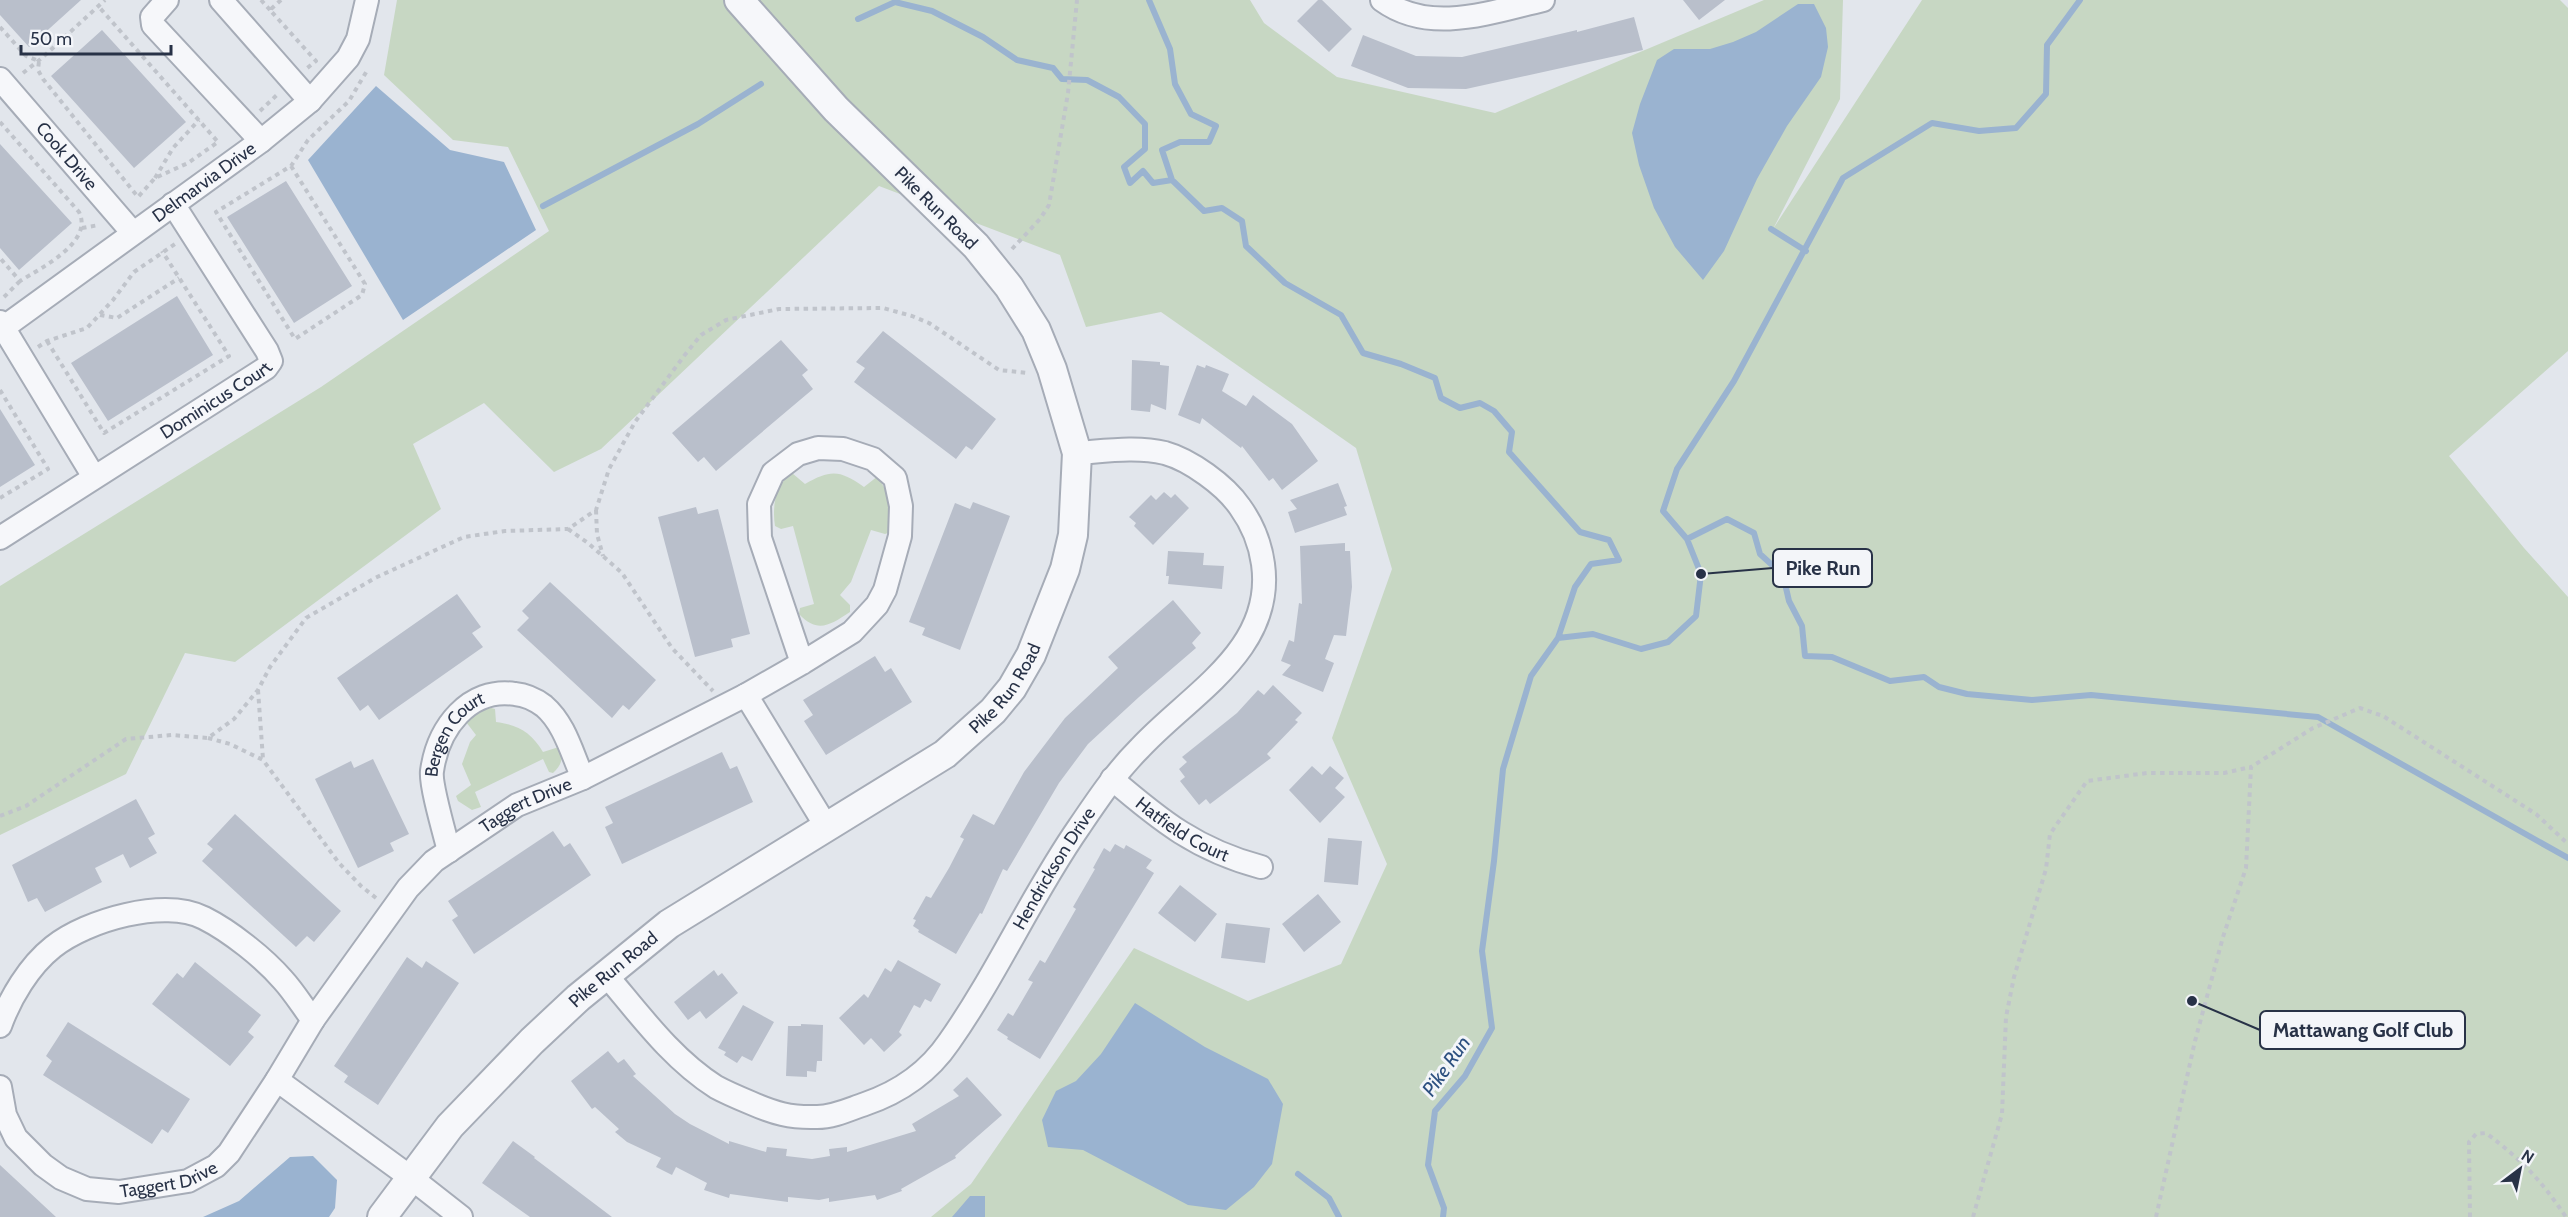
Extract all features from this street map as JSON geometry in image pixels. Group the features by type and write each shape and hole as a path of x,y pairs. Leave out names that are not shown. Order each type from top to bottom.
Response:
{"street":[{"path":"168,0 152,17 153,25 261,141"},
{"path":"221,0 310,101"},
{"name":"Delmarvia Drive","path":"1,326 261,141 310,101 348,58 358,39 367,0"},
{"name":"Pike Run Road","path":"382,1217 450,1126 532,1041 578,998 669,924 945,754 993,711 1012,688 1031,655 1065,570 1073,535 1077,453 1052,369 1036,330 1009,287 976,246 836,109 739,0"},
{"path":"1382,0 1418,15 1446,20 1543,0"},
{"name":"Cook Drive","path":"10,77 132,233"},
{"name":"Dominicus Court","path":"0,538 266,368 271,361 267,351 173,204"},
{"path":"1,326 94,477"},
{"name":"Taggert Drive","path":"0,1087 5,1115 16,1138 43,1165 62,1178 87,1189 119,1192 188,1181 216,1166 229,1153 313,1020 408,888 434,861 517,805 583,778 746,695 802,663 852,632 877,605 885,590 900,536 902,506 895,478 873,459 843,449 818,448 798,454 773,473 759,504 760,538 802,663"},
{"name":"Hendrickson Drive","path":"607,976 660,1040 699,1075 720,1089 779,1115 818,1117 837,1114 890,1095 922,1075 949,1044 1075,832 1112,779 1141,746 1222,673 1237,654 1258,619 1264,601 1266,582 1261,546 1250,521 1236,500 1208,475 1166,453 1141,450 1077,453"},
{"name":"Bergen Court","path":"449,851 431,773 439,744 447,727 465,707 480,698 499,691 521,695 545,707 561,728 583,778"},
{"path":"746,695 826,826"},
{"name":"Hatfield Court","path":"1112,779 1162,822 1201,846 1234,860 1261,867"},
{"path":"0,1026 6,1008 29,972 53,946 97,923 151,911 182,911 204,918 249,948 283,979 313,1020"},
{"path":"277,1080 461,1217"}],"path":[{"path":"10,77 39,61 105,0"},
{"path":"261,0 316,61 300,75"},
{"path":"270,10 281,0"},
{"path":"1012,249 1049,205 1068,93 1077,0"},
{"path":"99,7 218,142 188,163 155,178"},
{"path":"0,27 26,56 39,61"},
{"path":"39,61 38,70 43,79 138,197 155,178 173,148 199,120"},
{"path":"255,115 282,90"},
{"path":"0,122 79,212 82,228 79,237 57,257 20,281 4,297"},
{"path":"291,166 365,284 362,295 295,339 216,212 291,166"},
{"path":"82,228 106,224"},
{"path":"30,352 47,341 87,328 134,272 180,240"},
{"path":"47,341 104,434 229,356 162,251"},
{"path":"0,258 20,281"},
{"path":"100,315 117,318 179,278"},
{"path":"603,556 597,534 596,510 609,470 635,422 701,335 726,320 779,309 883,308 928,323 999,370 1030,373"},
{"path":"0,390 48,469 0,498"},
{"path":"208,738 234,719 258,690 270,667 306,618 375,578 464,537 505,531 568,530 596,510"},
{"path":"568,530 622,573 672,648 717,696"},
{"path":"258,690 263,760"},
{"path":"1973,1217 2002,1114 2006,1017 2014,977 2046,869 2050,834 2087,781 2147,773 2224,773 2251,767 2313,729 2360,708 2383,716 2536,814 2568,844"},
{"path":"0,816 34,801 126,739 172,735 208,738 230,744 263,760 339,862 361,886 379,900"},
{"path":"2156,1217 2192,1053 2223,937 2246,868 2251,767"},
{"path":"2470,1217 2469,1142 2476,1134 2486,1133 2519,1158 2544,1185 2566,1217"}],"green space":[{"path":"397,0 1250,0 1264,23 1337,77 1495,113 1764,0 1843,0 1840,99 1773,229 1922,0 2560,0 2568,8 2568,351 2449,456 2524,548 2568,597 2568,1217 931,1217 971,1184 1134,948 1248,1001 1341,964 1387,864 1332,738 1392,569 1356,448 1161,312 1086,327 1060,255 879,186 601,449 554,472 484,403 413,444 441,509 235,662 185,653 126,774 0,835 0,586 321,387 549,231 508,147 453,140 384,75"},
{"path":"792,473 805,484 822,476 835,474 848,477 864,487 878,476 891,501 888,533 871,530 851,582 840,595 850,605 850,612 830,624 818,626 799,614 800,608 814,604 793,526 781,529 775,526 774,512 778,489 786,477"},
{"path":"488,707 495,709 496,722 511,725 523,731 534,739 543,752 559,747 561,761 553,773 549,772 543,759 475,792 481,807 472,810 458,801 456,796 471,785 462,764 470,742 476,735 466,722 468,717"}],"water":[{"path":"1798,4 1814,4 1826,28 1828,47 1821,77 1787,126 1757,179 1724,251 1703,280 1675,247 1654,208 1639,165 1632,133 1640,104 1657,60 1674,49 1710,49 1733,42 1756,32"},
{"path":"376,86 450,150 504,162 536,230 403,320 308,160"},
{"path":"1135,1003 1205,1047 1268,1079 1283,1104 1272,1164 1254,1187 1226,1210 1188,1205 1083,1150 1048,1147 1042,1120 1056,1091 1076,1081 1101,1054"},
{"path":"313,1156 337,1180 335,1208 329,1217 203,1217 239,1201 290,1157"},
{"path":"970,1196 985,1196 985,1217 952,1217"}],"building":[{"path":"0,0 81,0 29,47 0,15"},
{"path":"1318,0 1322,0 1352,29 1329,52 1297,21"},
{"path":"1683,0 1725,0 1699,20"},
{"path":"1634,17 1643,50 1466,89 1408,88 1351,66 1363,35 1416,56 1462,57"},
{"path":"102,30 186,122 134,168 51,76"},
{"path":"0,144 72,223 19,270 0,248"},
{"path":"286,181 352,286 294,323 227,217"},
{"path":"177,296 213,355 108,421 71,363"},
{"path":"883,331 996,419 972,450 966,446 956,459 854,382 865,368 856,362"},
{"path":"781,340 808,370 802,375 813,389 716,471 704,457 698,462 672,433"},
{"path":"1132,360 1160,362 1160,365 1169,366 1166,410 1151,404 1150,412 1131,410"},
{"path":"1197,365 1205,368 1206,365 1229,374 1222,391 1246,406 1253,395 1292,424 1318,461 1282,490 1273,478 1269,481 1242,446 1241,448 1202,418 1200,424 1178,415"},
{"path":"0,409 35,465 0,487"},
{"path":"1338,483 1347,506 1344,507 1347,515 1295,533 1288,512 1297,509 1290,500"},
{"path":"1164,492 1171,498 1175,494 1189,508 1153,545 1134,526 1136,523 1129,517 1151,495 1156,500"},
{"path":"973,502 1010,516 960,650 922,635 925,628 909,622 955,503 970,509"},
{"path":"696,507 698,514 718,509 750,634 731,639 733,647 695,657 658,517"},
{"path":"1345,543 1345,551 1350,551 1352,587 1346,636 1334,635 1325,659 1334,663 1323,692 1282,675 1291,665 1281,661 1289,640 1294,642 1299,603 1302,604 1300,546"},
{"path":"1168,551 1204,553 1203,565 1224,566 1222,589 1168,584 1169,576 1166,576"},
{"path":"550,582 656,680 629,710 623,705 612,718 517,630 529,618 522,611"},
{"path":"457,594 481,627 472,633 483,647 379,720 368,705 360,711 337,678"},
{"path":"1173,600 1201,633 1192,643 1196,648 1088,744 1059,783 1007,871 1003,869 982,914 980,913 956,954 918,932 919,930 913,926 916,920 913,919 926,896 931,898 949,868 964,839 960,837 973,814 994,825 1024,772 1065,718 1118,668 1108,657"},
{"path":"875,656 885,672 891,668 912,702 826,755 804,721 813,715 803,700"},
{"path":"1273,685 1302,713 1295,720 1298,722 1267,754 1271,758 1210,804 1206,799 1199,805 1180,781 1185,777 1179,769 1187,762 1182,757 1237,713 1258,690 1264,695"},
{"path":"722,752 730,769 737,766 753,802 622,864 605,827 613,823 605,807"},
{"path":"373,759 409,834 390,843 394,851 358,868 315,779 351,761 354,768"},
{"path":"1312,766 1322,775 1330,766 1344,778 1335,788 1345,797 1320,823 1289,790"},
{"path":"136,799 155,834 148,838 157,853 130,868 123,854 95,868 102,882 45,912 37,898 28,902 12,865"},
{"path":"235,814 341,911 314,942 307,936 296,947 202,861 213,849 207,844"},
{"path":"553,831 564,847 570,843 591,875 474,954 452,920 458,916 448,901"},
{"path":"1328,838 1362,841 1358,885 1324,882"},
{"path":"1115,844 1124,849 1126,845 1152,860 1146,868 1154,873 1040,1059 1007,1039 1008,1037 997,1030 1008,1013 1013,1016 1033,982 1028,980 1040,960 1045,963 1076,909 1073,907 1095,869 1093,868 1104,848 1110,852"},
{"path":"1180,885 1217,914 1195,942 1158,913"},
{"path":"1318,894 1341,922 1304,952 1282,924"},
{"path":"1226,923 1270,928 1265,963 1221,958"},
{"path":"407,957 422,968 426,961 459,983 378,1105 344,1082 348,1076 334,1066"},
{"path":"898,960 941,984 931,1002 925,999 920,1008 914,1005 899,1032 902,1035 884,1052 871,1038 864,1045 839,1018 864,994 868,998 885,968 891,972"},
{"path":"195,962 261,1015 248,1032 254,1037 230,1066 152,1004 177,973 183,978"},
{"path":"714,970 718,976 722,973 738,993 706,1019 700,1011 688,1020 674,1002"},
{"path":"743,1005 774,1022 752,1061 742,1056 737,1063 724,1055 726,1052 718,1048"},
{"path":"68,1022 190,1099 168,1133 162,1129 152,1144 43,1075 52,1061 46,1056"},
{"path":"801,1024 823,1025 822,1061 817,1061 816,1072 807,1071 807,1077 786,1076 788,1026 801,1026"},
{"path":"608,1051 618,1063 624,1059 636,1074 633,1076 675,1114 690,1124 729,1144 729,1141 766,1152 767,1147 787,1149 786,1156 812,1159 830,1156 829,1149 847,1147 847,1152 916,1131 912,1124 959,1096 953,1090 967,1077 1002,1115 955,1156 956,1158 901,1189 902,1191 877,1200 875,1195 829,1202 829,1198 819,1200 788,1197 788,1202 730,1194 729,1198 704,1190 707,1183 676,1167 672,1175 656,1167 661,1158 627,1142 615,1132 619,1129 595,1107 592,1109 571,1081"},
{"path":"513,1141 612,1217 530,1217 482,1183"},
{"path":"0,1165 56,1217 0,1217"}],"waterway":[{"path":"1149,0 1170,49 1175,84 1191,114 1216,126 1209,142 1180,142 1162,150 1172,180 1204,211 1222,208 1242,221 1246,246 1285,283 1341,315 1363,353 1401,364 1435,378 1441,398 1460,408 1480,403 1494,411 1512,432 1509,452 1580,532 1609,540 1619,560 1591,564 1575,587 1558,638"},
{"name":"Pike Run","path":"1443,1217 1444,1208 1428,1165 1435,1111 1465,1076 1492,1028 1482,951 1503,769 1531,676 1558,638 1593,634 1641,649 1668,642 1696,616 1701,574 1687,539 1663,511 1677,469 1734,381 1843,178 1932,123 1979,131 2016,128 2046,94 2047,45 2080,0"},
{"path":"858,19 895,2 932,11 983,37 1017,60 1053,68 1062,79 1087,80 1119,97 1145,124 1145,149 1124,167 1130,183 1143,171 1153,183 1172,180"},
{"path":"543,206 698,124 761,84"},
{"path":"1771,229 1806,251"},
{"path":"1687,539 1727,519 1754,533 1760,554 1783,575 1789,601 1802,626 1805,656 1832,657 1890,681 1924,677 1939,687 1967,694 2032,700 2091,695 2318,717 2568,858"},
{"path":"1298,1174 1329,1198 1339,1217"}],"place":[{"name":"Pike Run","path":"1701,574"},
{"name":"Mattawang Golf Club","path":"2192,1001"}]}
